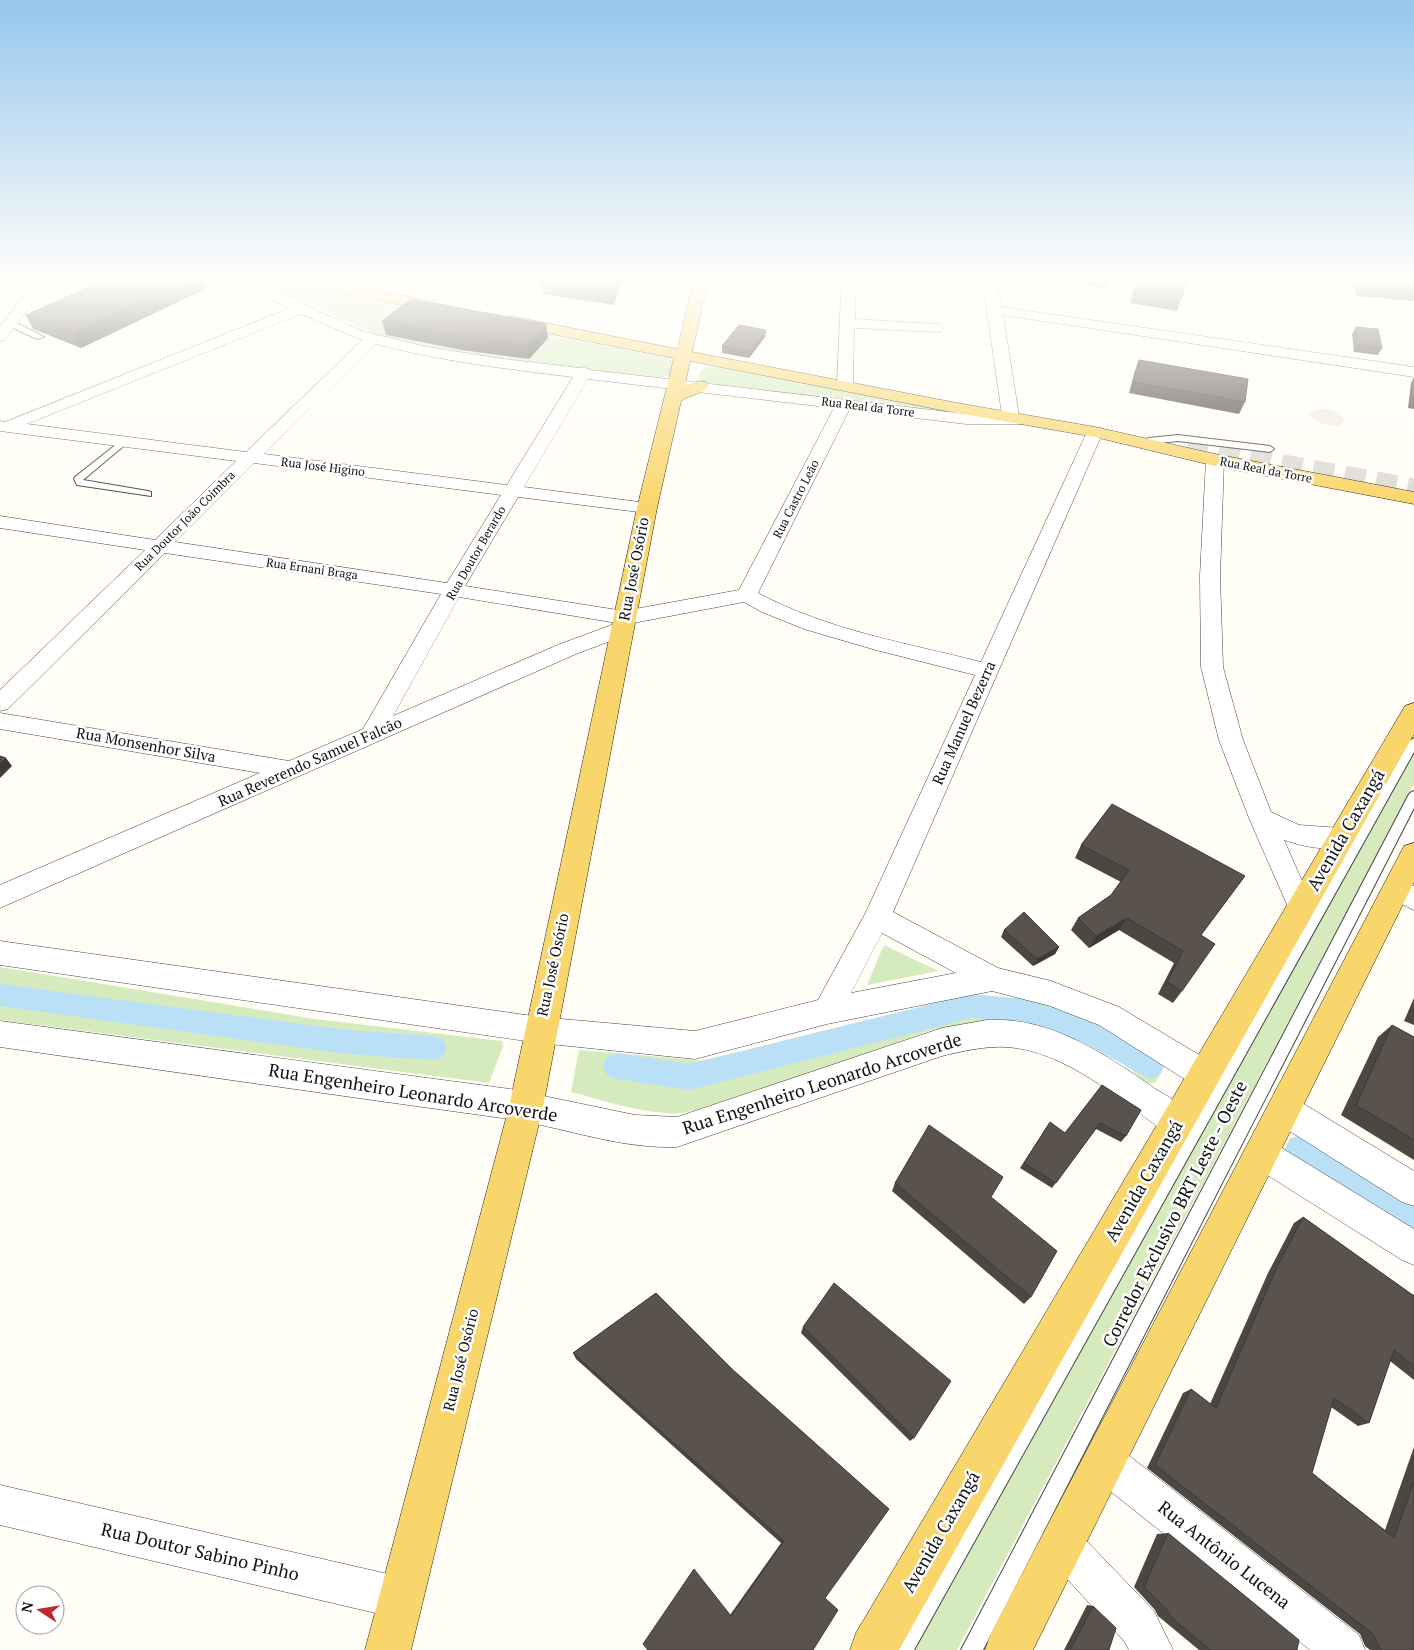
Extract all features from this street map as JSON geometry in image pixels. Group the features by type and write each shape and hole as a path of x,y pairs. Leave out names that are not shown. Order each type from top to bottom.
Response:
{"main road":[{"name":"Rua José Osório","path":"388,1650 526,1106 647,508 685,354"},
{"name":"Rua Real da Torre","path":"690,354 1010,418 1095,432 1215,460 1414,498"},
{"path":"674,392 682,392 700,386"},
{"path":"1095,432 1187,447"},
{"name":"Avenida Caxangá","path":"873,1650 1414,712"},
{"path":"1008,1650 1283,1109 1405,894 1414,854"}],"street":[{"path":"2,428 188,354"},
{"name":"Rua Doutor João Coimbra","path":"0,703 356,354"},
{"path":"450,354 503,364 584,372 674,392"},
{"path":"844,384 845,354"},
{"path":"1001,354 1010,418"},
{"path":"1292,354 1414,372"},
{"name":"Rua Doutor Berardo","path":"371,735 453,590 584,372"},
{"name":"Rua Real da Torre","path":"700,386 982,420 1030,421"},
{"name":"Rua Castro Leão","path":"747,595 844,404"},
{"name":"Rua José Higino","path":"2,428 647,508"},
{"name":"Rua Manuel Bezerra","path":"827,1011 877,917 1095,432"},
{"path":"1215,460 1210,576 1212,667 1231,740 1261,818 1301,908"},
{"name":"Rua Ernani Braga","path":"0,522 453,590 623,624"},
{"path":"747,595 769,607 811,624 876,643 988,671"},
{"name":"Rua Reverendo Samuel Falcão","path":"0,898 623,624 747,595"},
{"name":"Rua Monsenhor Silva","path":"0,721 292,770"},
{"path":"1261,818 1295,835 1319,839 1341,838"},
{"path":"877,917 992,979 1052,994 1109,1016 1205,1075"},
{"path":"0,953 540,1030 695,1046 827,1011 992,979"},
{"name":"Rua Engenheiro Leonardo Arcoverde","path":"0,1034 526,1106 627,1130 656,1134 677,1132 942,1042 975,1034 1014,1034 1039,1040 1075,1053 1178,1122"},
{"path":"1283,1109 1414,1190"},
{"path":"1261,1153 1414,1248"},
{"name":"Rua Antônio Lucena","path":"1104,1461 1344,1650"},
{"name":"Rua Doutor Sabino Pinho","path":"0,1505 401,1598"},
{"path":"1062,1544 1139,1626 1152,1650"}],"lane":[{"path":"1148,441 1178,438 1270,449"},
{"path":"122,442 78,479 80,484 148,494"},
{"name":"Corredor Exclusivo BRT Leste - Oeste","path":"902,1650 1414,742"},
{"name":"Corredor Exclusivo BRT Leste - Oeste","path":"972,1650 1414,796"}],"green space":[{"path":"462,354 648,354 669,358 674,361 670,375 661,378"},
{"path":"708,367 717,367 990,419 706,383 698,378 700,371"},
{"path":"1414,746 1414,784 957,1650 913,1650"},
{"path":"884,945 938,971 867,985"},
{"path":"0,967 315,1019 502,1041 503,1046 489,1083 0,1020"},
{"path":"1021,998 1053,1005 1083,1017 1165,1064 1156,1082 1145,1082 1111,1053 1071,1034 1032,1024 994,1021 932,1030 723,1104 687,1112 673,1113 642,1110 571,1092 579,1050 709,1061 973,999"},
{"path":"1291,1137 1414,1216 1414,1240 1280,1155"}],"shaded area":[{"path":"1318,409 1329,409 1340,413 1345,421 1335,426 1317,422 1309,414"}],"building":[{"path":"1139,360 1248,379 1245,402 1133,382"},
{"path":"0,756 6,758 0,764"},
{"path":"1112,804 1245,876 1201,935 1215,944 1182,991 1167,982 1183,951 1127,918 1096,936 1078,918 1111,895 1129,870 1081,845"},
{"path":"1024,912 1059,947 1037,959 1004,930"},
{"path":"1392,1025 1414,1037 1414,1140 1356,1105"},
{"path":"1102,1085 1141,1110 1126,1136 1100,1123 1056,1183 1024,1163 1050,1122 1065,1133"},
{"path":"929,1125 1003,1177 991,1197 1057,1251 1031,1297 895,1183"},
{"path":"1303,1217 1414,1296 1414,1366 1394,1350 1369,1423 1334,1398 1312,1473 1394,1538 1414,1481 1414,1650 1382,1650 1373,1634 1155,1465 1191,1389 1216,1408 1277,1267"},
{"path":"834,1283 951,1381 914,1438 803,1327"},
{"path":"656,1293 732,1369 889,1509 825,1598 838,1610 813,1650 648,1650 643,1644 694,1569 731,1616 784,1541 573,1353"},
{"path":"1168,1533 1299,1640 1297,1650 1210,1650 1170,1616 1167,1610 1144,1587"},
{"path":"1093,1606 1116,1628 1109,1650 1070,1650"}],"waterway":[{"path":"0,995 347,1042 434,1048"},
{"path":"617,1066 689,1077 972,1006 1023,1011 1089,1032 1150,1066"},
{"path":"1300,1149 1414,1217"}],"tunnel":[{"path":"1187,447 1414,489"}]}
